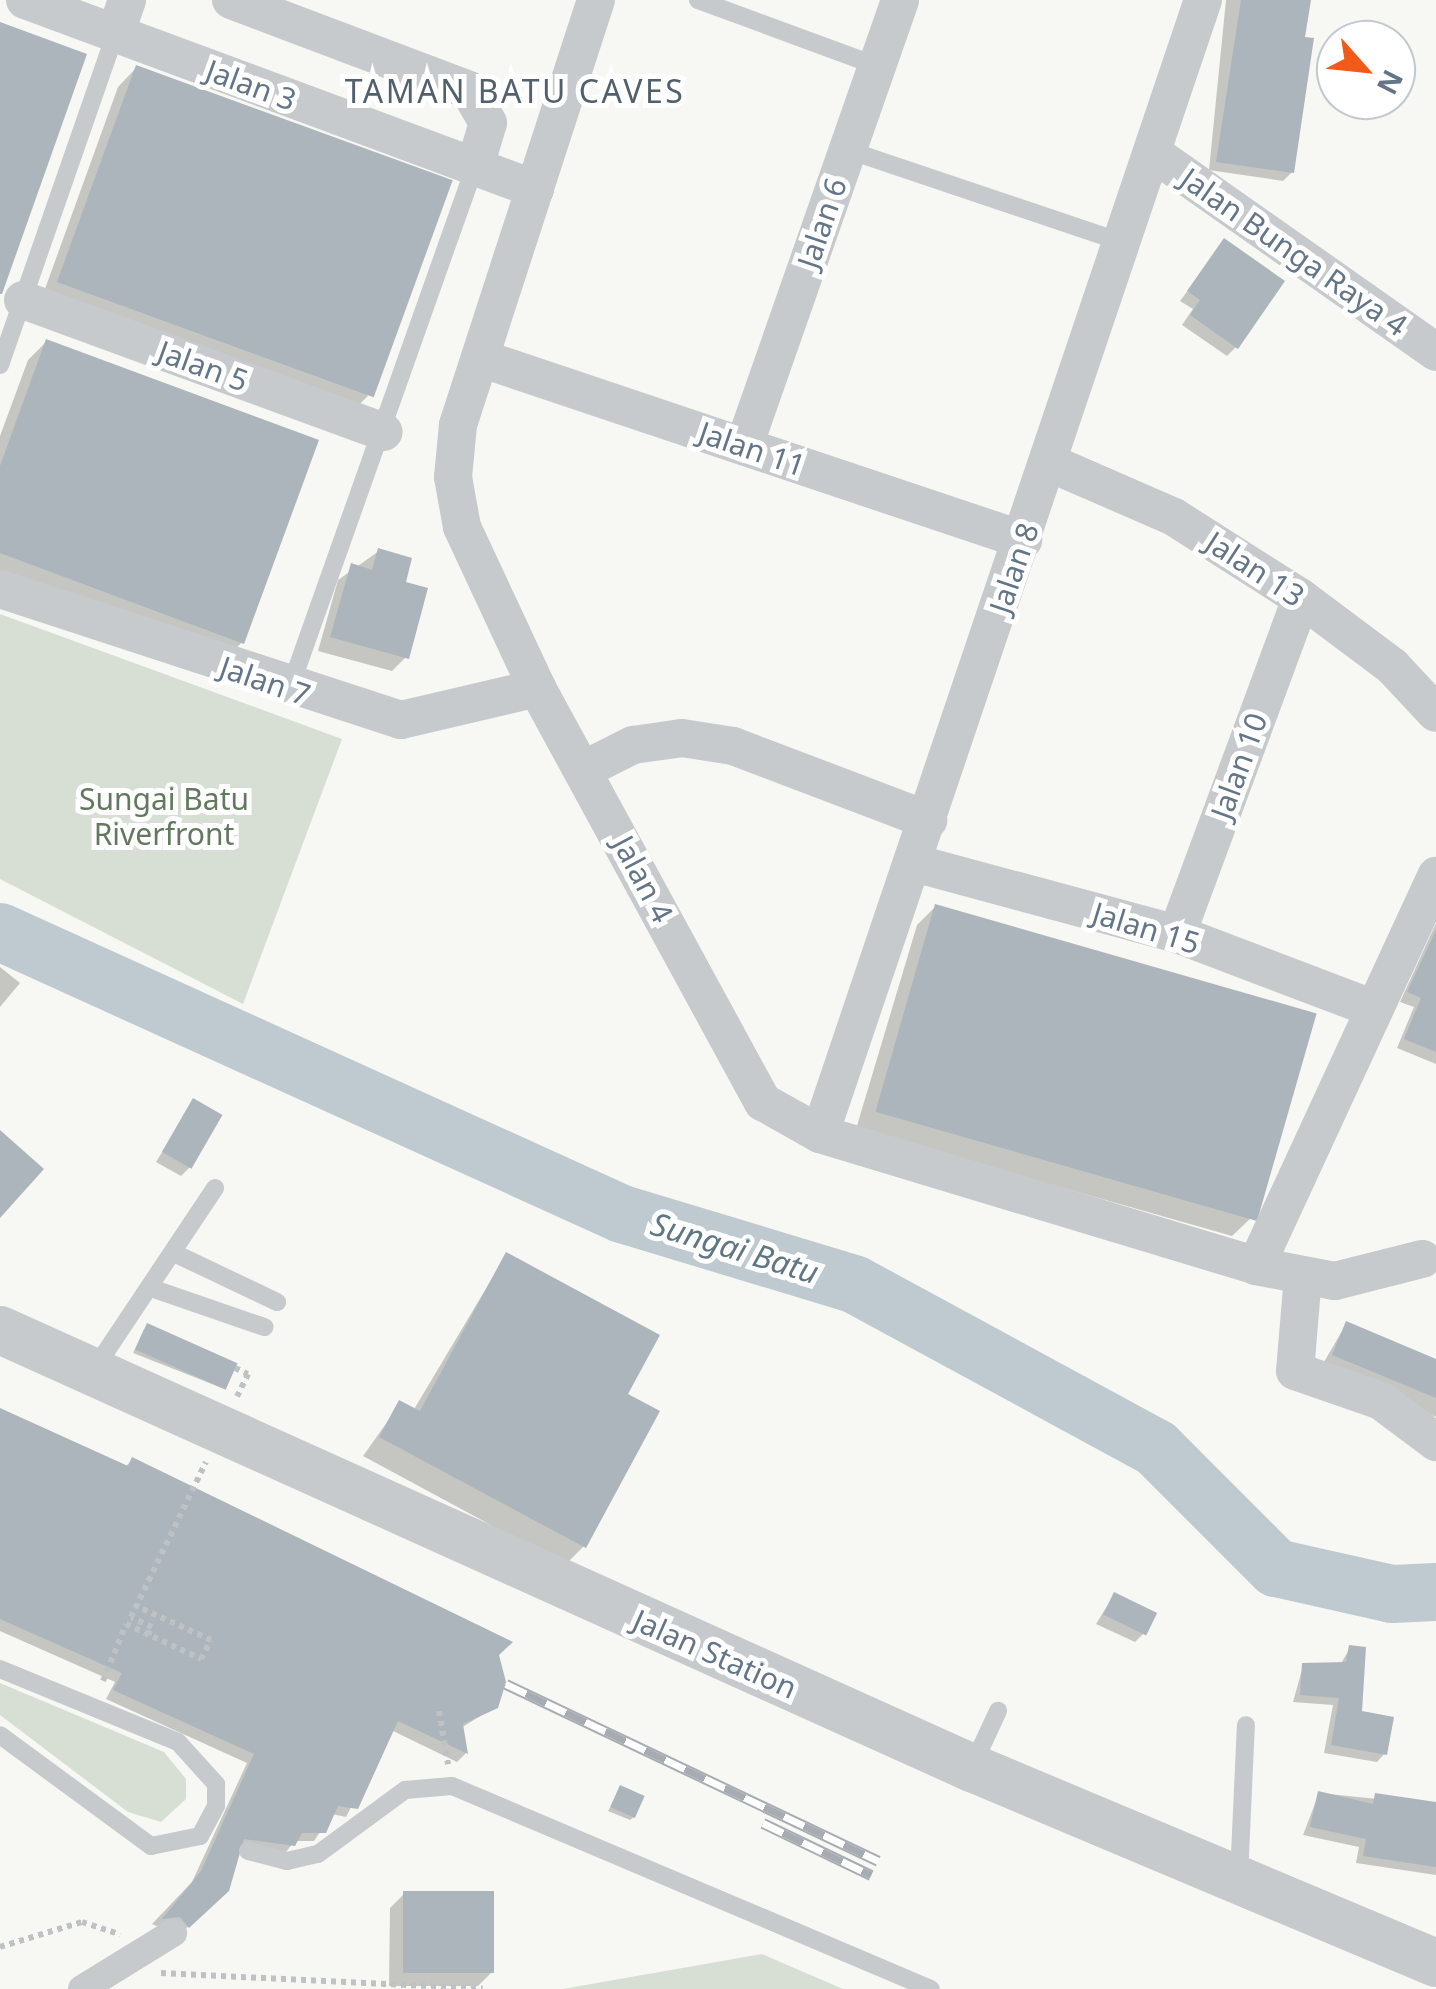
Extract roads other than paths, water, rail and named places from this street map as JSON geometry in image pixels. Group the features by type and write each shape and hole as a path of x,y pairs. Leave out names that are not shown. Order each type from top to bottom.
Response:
{"street":[{"name":"Jalan 3","path":"25,0 121,18 534,189"},
{"path":"232,0 470,90 488,123 475,166"},
{"name":"Jalan 4","path":"596,0 458,425 453,477 462,526 537,688 763,1102 820,1134 1256,1266 1336,1281 1422,1259"},
{"name":"Jalan 6","path":"744,446 900,0"},
{"name":"Jalan 8","path":"820,1134 1204,0"},
{"name":"Jalan Bunga Raya 4","path":"1152,153 1436,352"},
{"name":"Jalan 5","path":"23,300 384,432"},
{"name":"Jalan 11","path":"480,358 1023,540"},
{"name":"Jalan 13","path":"1050,463 1174,516 1300,598 1392,666 1436,713"},
{"name":"Jalan 7","path":"0,588 289,690 401,720 537,688"},
{"name":"Jalan 10","path":"1177,934 1300,598"},
{"path":"584,770 633,745 682,738 733,746 928,820"},
{"name":"Jalan 15","path":"914,862 1177,934 1372,1008"},
{"path":"1256,1266 1436,876"},
{"path":"1304,1276 1294,1371 1381,1401 1436,1442"},
{"name":"Jalan Station","path":"0,1330 972,1768 1436,1963"},
{"path":"82,1989 174,1934"}],"lane":[{"path":"698,0 877,66"},
{"path":"0,366 121,18"},
{"path":"848,150 1123,242"},
{"path":"289,690 384,432 475,166"},
{"path":"93,1371 176,1254 214,1188"},
{"path":"176,1254 277,1302"},
{"path":"151,1288 264,1327"},
{"path":"0,1669 190,1753 216,1784 207,1838 178,1846 135,1837 0,1735"},
{"path":"972,1768 998,1712"},
{"path":"1238,1883 1246,1725"},
{"path":"248,1851 287,1861 318,1854 405,1790 452,1786 931,1989"}],"waterway":[{"name":"Sungai Batu","path":"0,932 622,1214 854,1284 1156,1448 1276,1568 1392,1594 1436,1592"}],"railway":[{"path":"506,1684 878,1861"},
{"path":"763,1823 871,1875"}],"district":[{"name":"TAMAN BATU CAVES","path":"515,91"}],"park label":[{"name":"Sungai Batu Riverfront","path":"164,816"}]}
